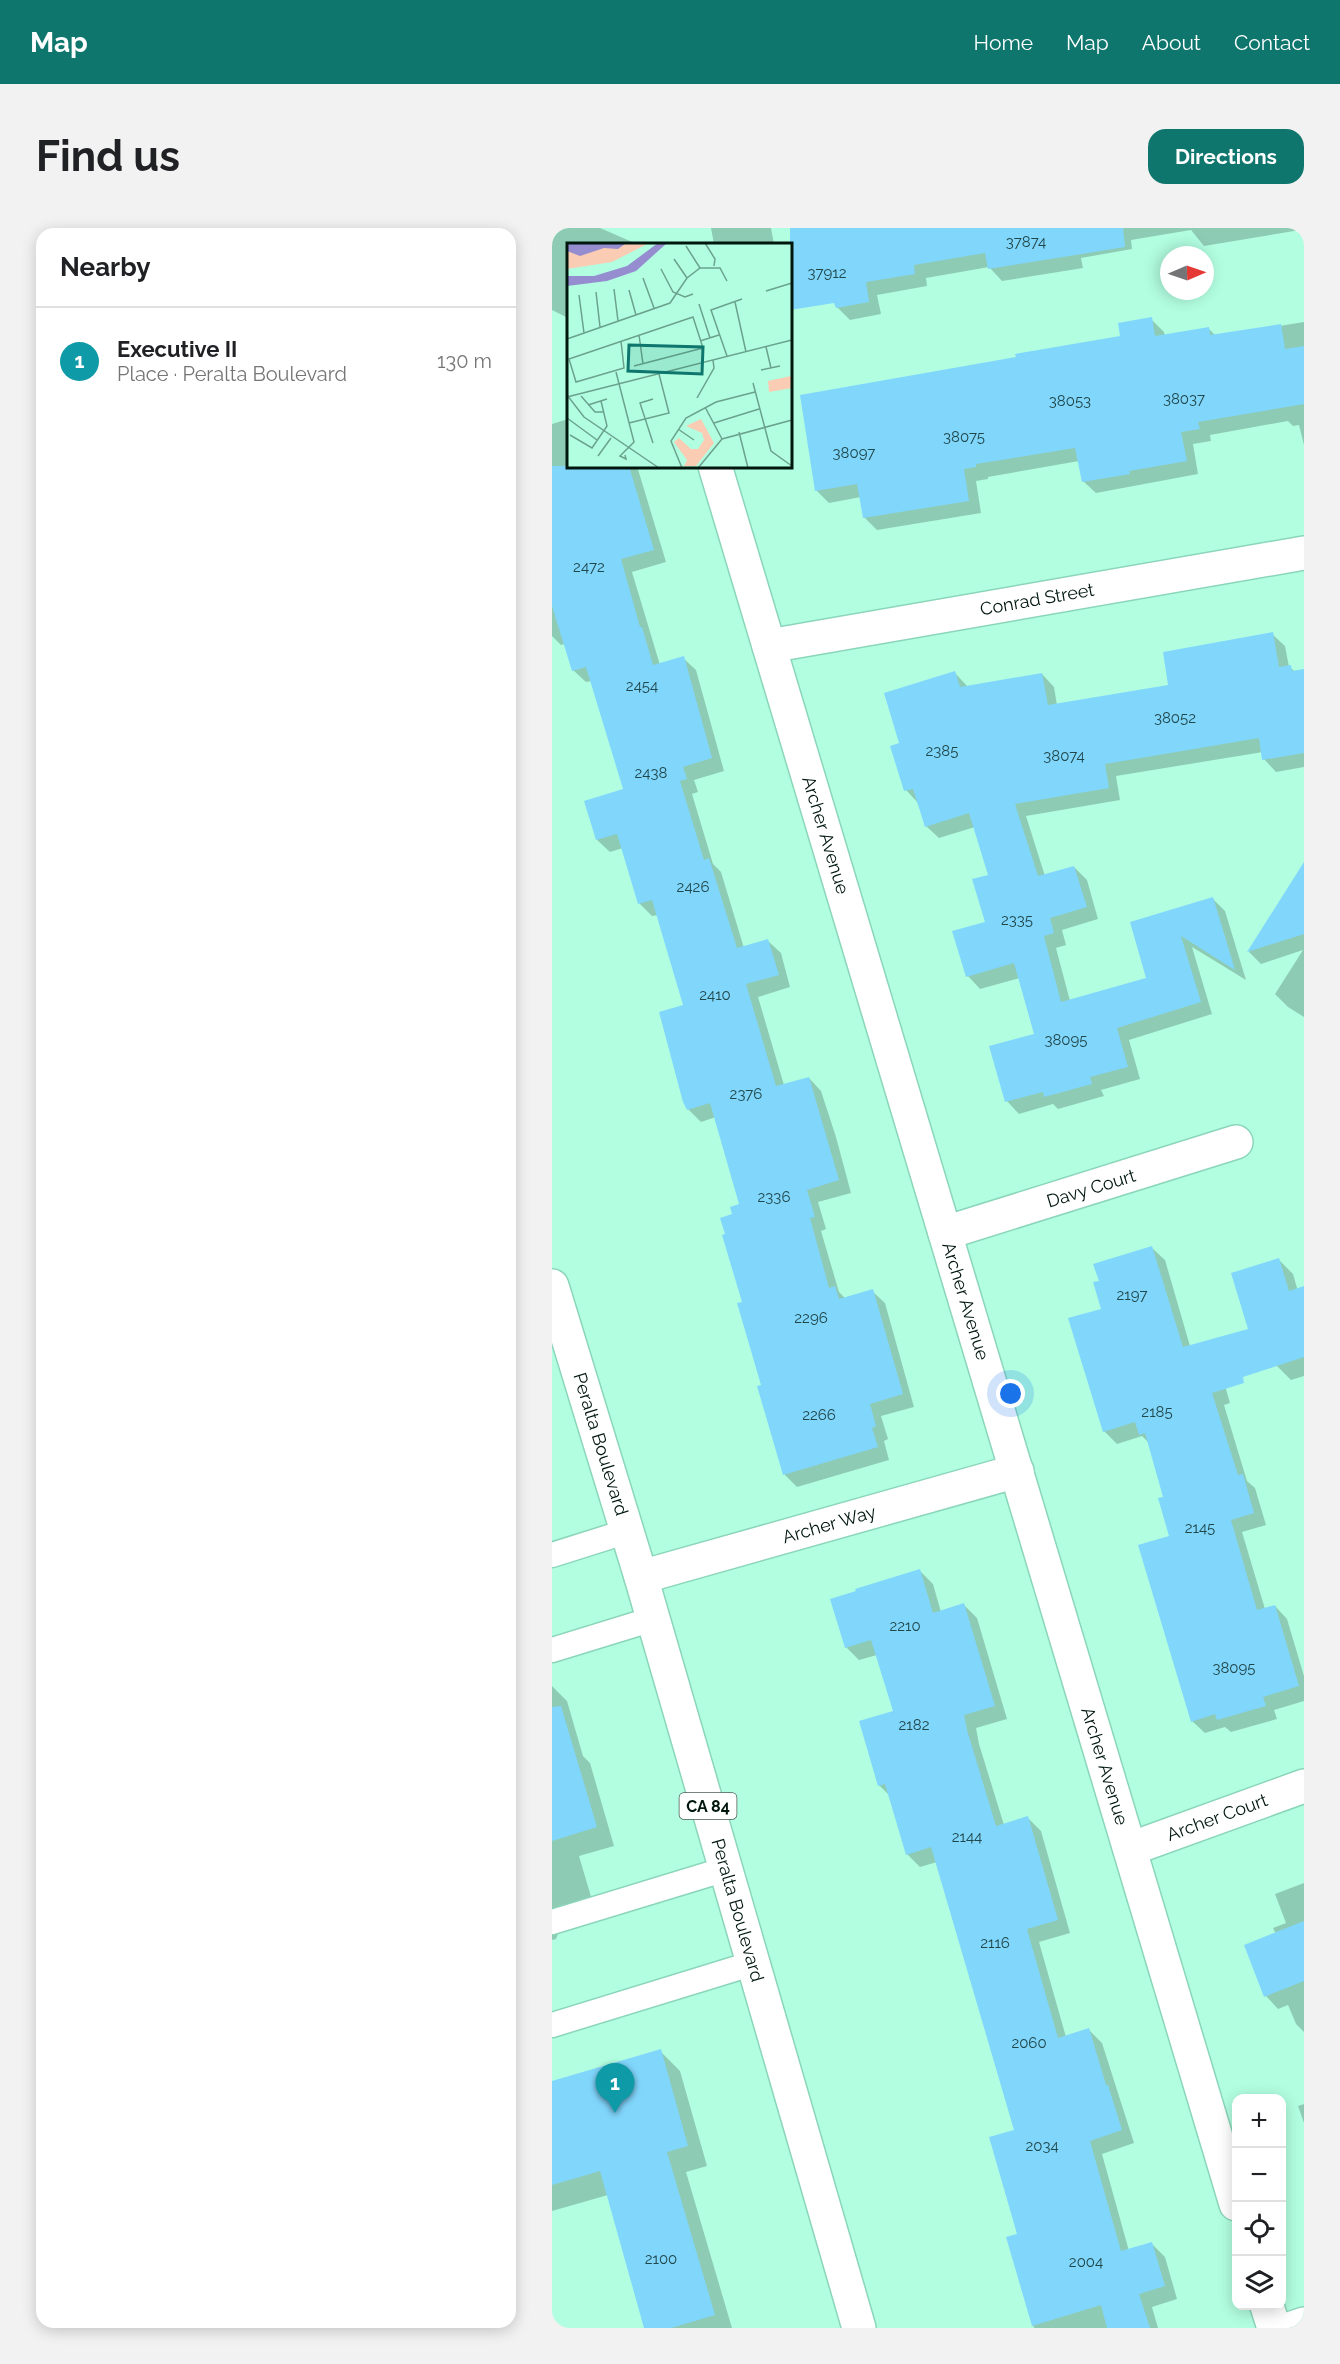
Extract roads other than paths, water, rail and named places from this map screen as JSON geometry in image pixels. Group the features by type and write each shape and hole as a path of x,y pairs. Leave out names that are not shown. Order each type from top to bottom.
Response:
{"street":[{"name":"Archer Avenue","path":"716,468 1235,2202"},
{"name":"Conrad Street","path":"769,646 1304,553"},
{"name":"Davy Court","path":"945,1233 1236,1142"},
{"name":"Peralta Boulevard","path":"552,1286 561,1344 628,1531 859,2328"},
{"name":"Archer Way","path":"641,1577 1017,1471"},
{"name":"Archer Court","path":"1130,1849 1304,1786"},
{"path":"1268,2310 1274,2328"},
{"path":"1292,2328 1304,2324"}],"lane":[{"path":"552,1555 628,1531"},
{"path":"552,1650 654,1619"},
{"path":"552,1922 726,1869"},
{"path":"552,2025 754,1963"}],"place":[{"name":"Executive II","path":"615,2113"}]}
